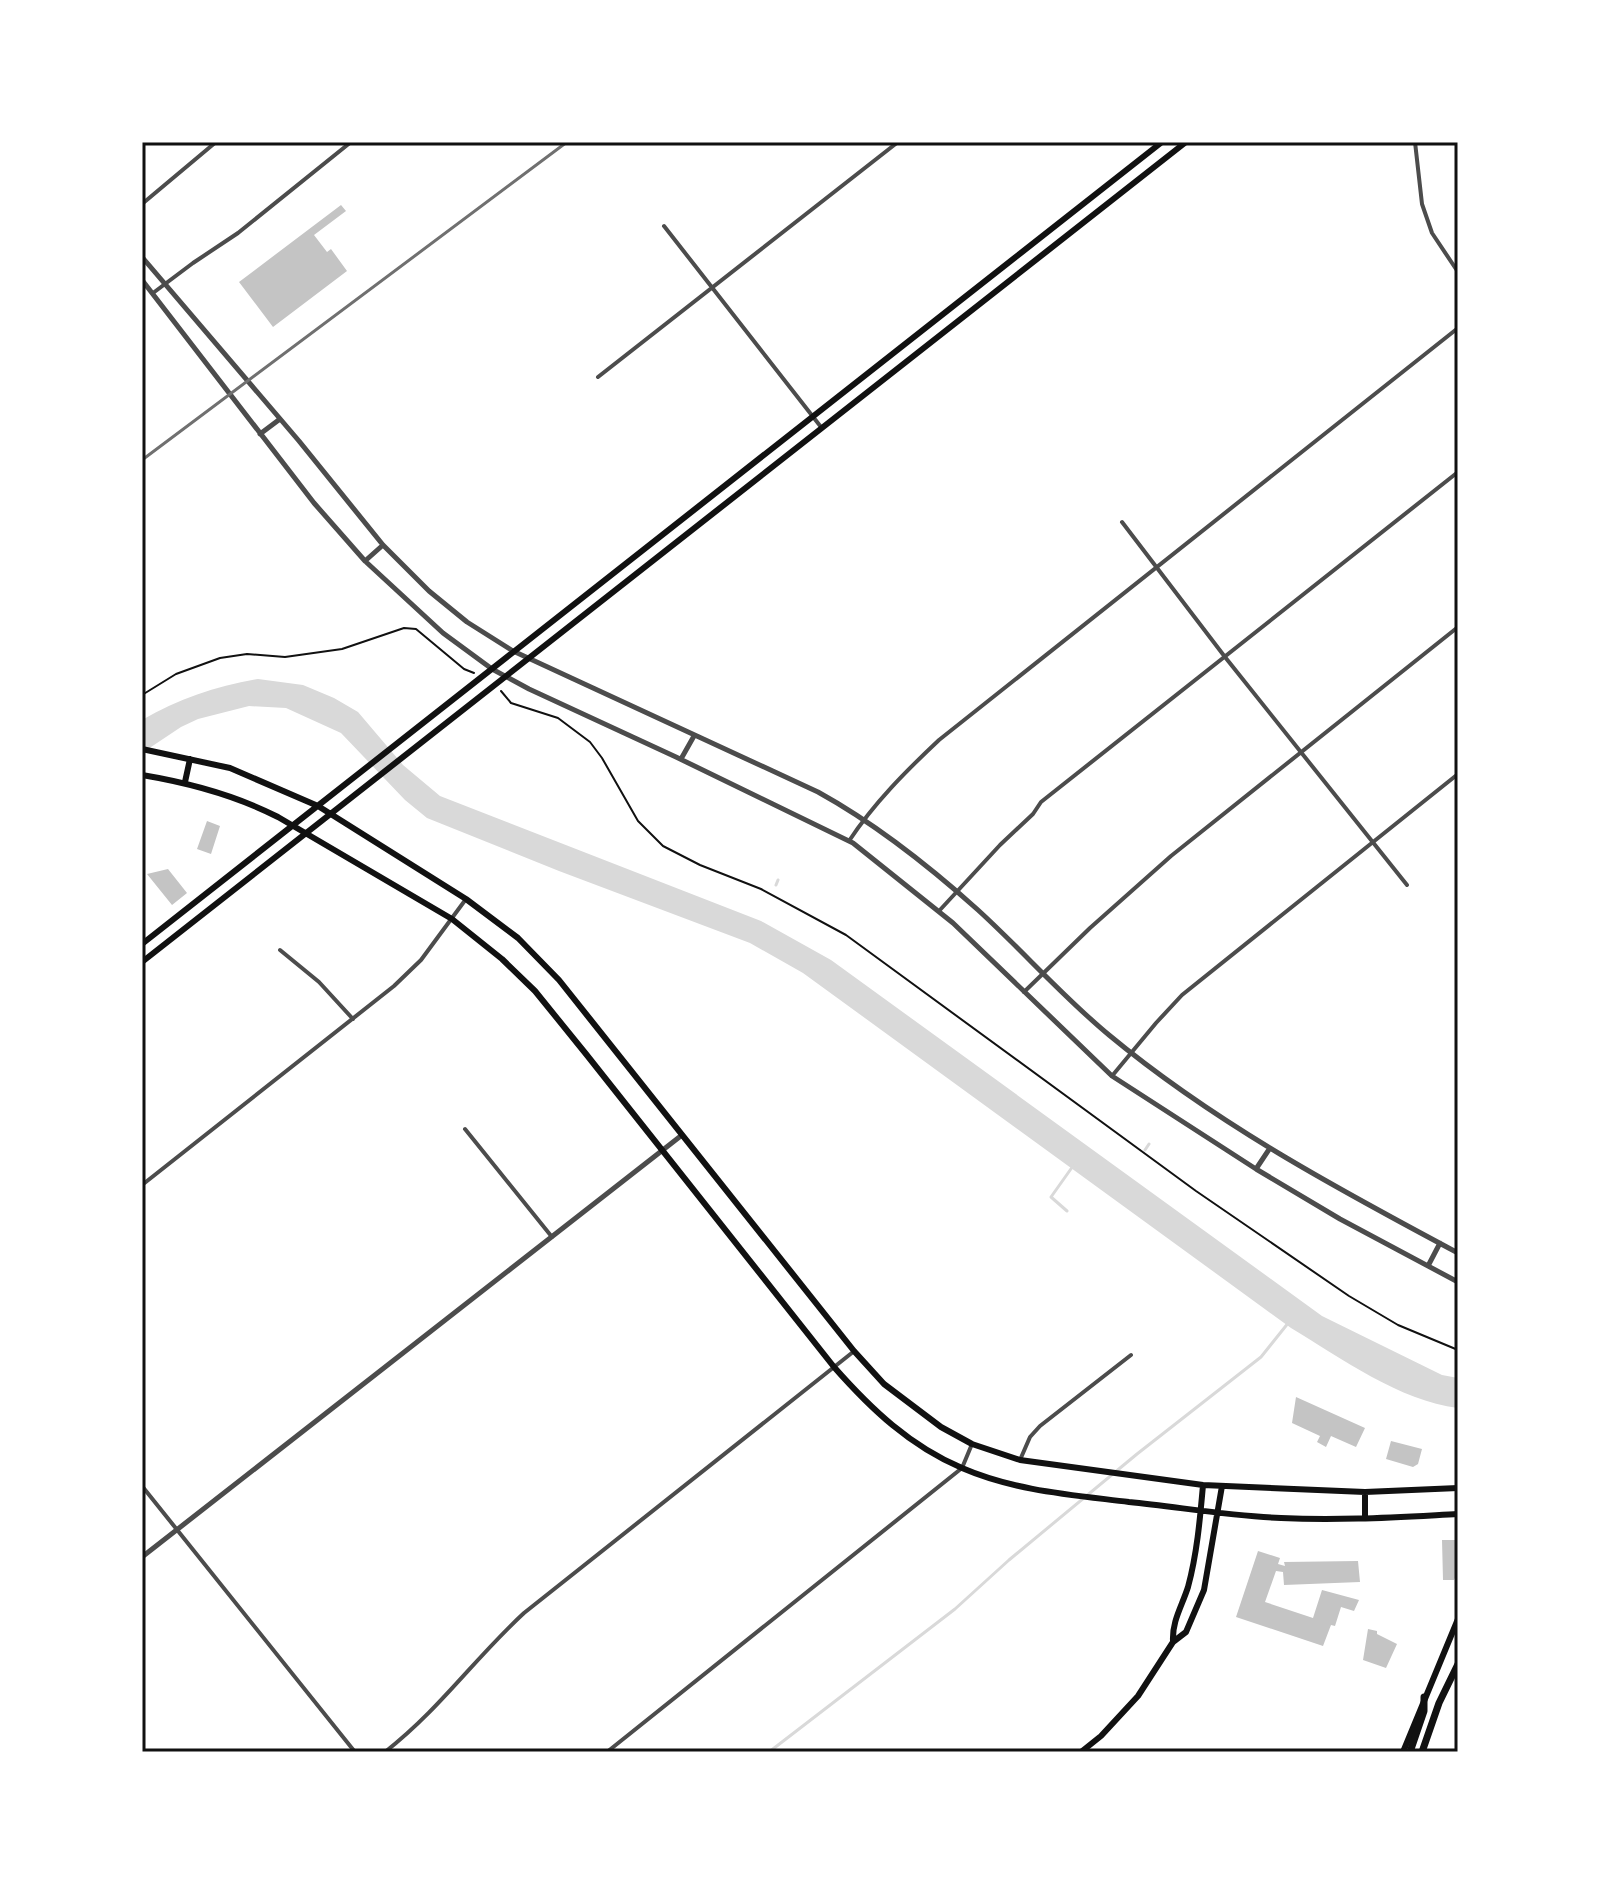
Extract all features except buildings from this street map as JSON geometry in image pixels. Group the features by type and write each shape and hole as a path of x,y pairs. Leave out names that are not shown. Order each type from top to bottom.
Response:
{"highway":[{"path":"1422,1752 1439,1703 1458,1664"},
{"path":"1410,1752 1424,1711 1424,1697"}],"main road":[{"path":"142,944 1162,142"},
{"path":"142,962 1186,142"},
{"path":"1001,269 1011,281"},
{"path":"908,340 919,354"},
{"path":"641,551 649,562"},
{"path":"142,749 230,768 318,806 466,899 518,938 559,980 854,1351 897,1394 941,1427 972,1444 1020,1460 1203,1485 1365,1492 1458,1488"},
{"path":"185,782 190,759"},
{"path":"142,775 185,782 249,802 452,919 502,959 535,991 864,1402 927,1451 962,1468 1020,1488 1201,1510 1277,1518 1458,1514"},
{"path":"1173,1642 1172,1627 1188,1586 1203,1485"},
{"path":"1081,1752 1101,1736 1138,1696 1173,1642 1186,1632 1204,1590 1222,1486"},
{"path":"1365,1492 1365,1518"},
{"path":"1403,1752 1458,1619"}],"street":[{"path":"142,204 216,142"},
{"path":"153,294 238,233 351,142"},
{"path":"598,377 898,142"},
{"path":"1415,142 1422,204 1432,233 1458,272"},
{"path":"664,226 822,429"},
{"path":"142,257 383,545 429,591 467,622 513,651 818,792 864,818 956,891 1088,1017 1131,1052 1270,1148 1458,1253"},
{"path":"142,280 314,503 365,561 420,613 492,669 849,841 939,911 1112,1076 1256,1169 1458,1282"},
{"path":"849,841 864,818 903,773 939,740 1458,328"},
{"path":"260,434 280,419"},
{"path":"939,911 1041,802 1458,472"},
{"path":"1122,522 1407,885"},
{"path":"365,561 383,545"},
{"path":"1024,992 1171,856 1458,627"},
{"path":"681,759 694,736"},
{"path":"1112,1076 1182,995 1458,774"},
{"path":"142,1185 353,1019 421,960 466,899"},
{"path":"280,950 319,982 353,1019"},
{"path":"465,1129 552,1237"},
{"path":"142,1557 682,1135"},
{"path":"1256,1169 1270,1148"},
{"path":"1428,1266 1440,1243"},
{"path":"385,1752 440,1705 500,1635 524,1613 854,1351"},
{"path":"1020,1460 1030,1437 1040,1426 1131,1355"},
{"path":"607,1752 962,1468 972,1444"},
{"path":"142,1486 355,1752"}],"path":[{"path":"142,695 176,674 220,658 247,654 285,657 342,649 404,628 416,629 464,669 471,671"},
{"path":"501,687 501,692 511,703 558,718 590,742 638,821 663,846 700,865 761,889 846,935 1196,1191 1349,1296 1398,1325 1458,1350"}],"shaded area":[{"path":"258,679 303,685 358,712 403,765 440,796 761,921 831,960 1322,1316 1442,1375 1458,1378 1458,1408 1436,1404 1393,1388 1291,1328 803,973 750,943 427,818 405,800 341,733 286,708 249,706 198,719 142,753 142,720 198,694"}],"waterway":[{"path":"776,885 778,880"},
{"path":"1145,1150 1149,1144"},
{"path":"1067,1211 1051,1197 1073,1166"},
{"path":"769,1752 955,1609 1137,1454 1261,1357 1289,1322"}],"railway":[{"path":"142,460 567,142"}]}
